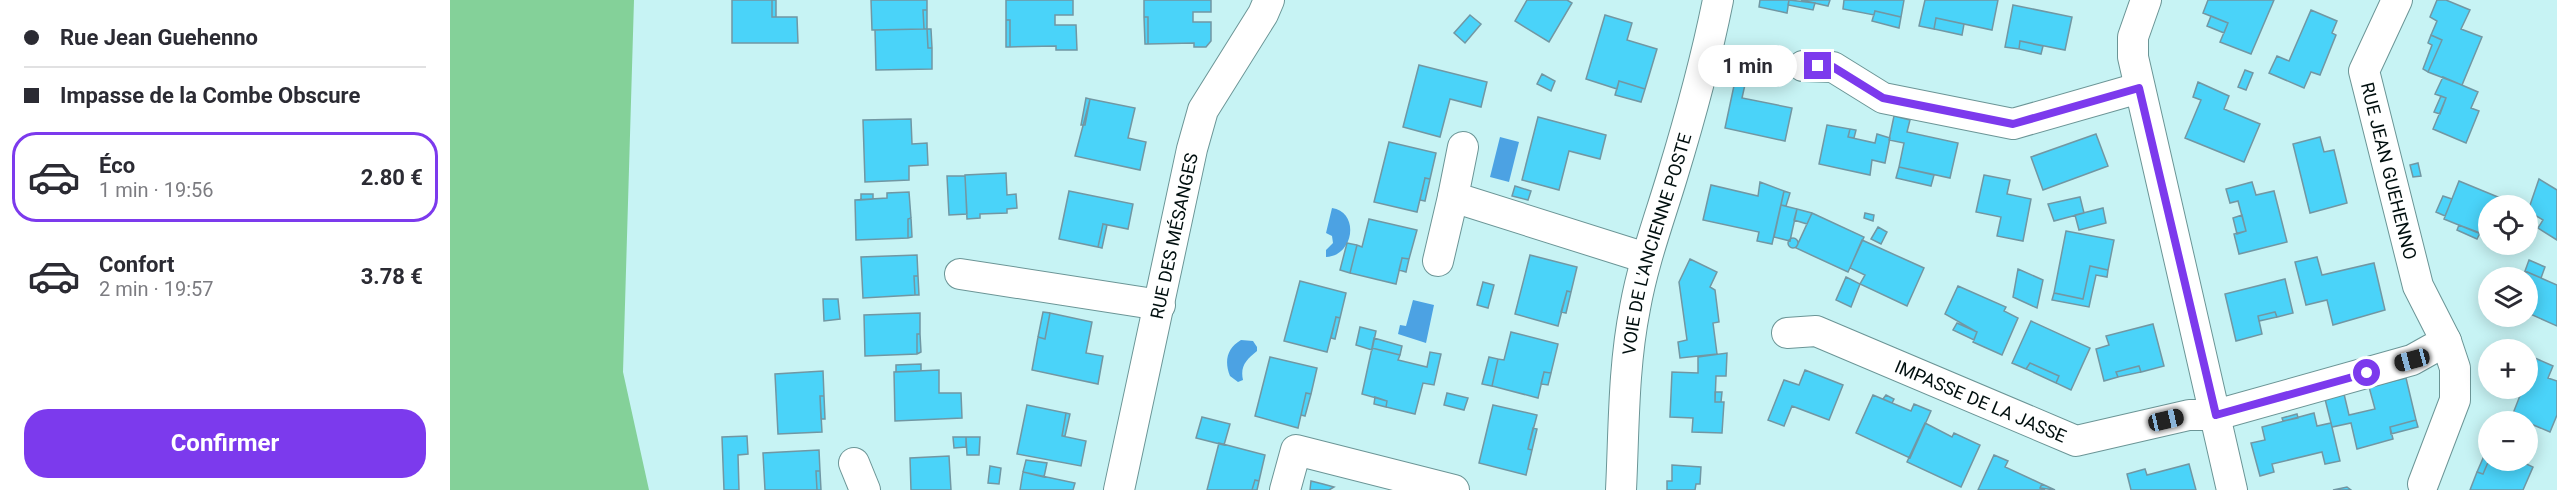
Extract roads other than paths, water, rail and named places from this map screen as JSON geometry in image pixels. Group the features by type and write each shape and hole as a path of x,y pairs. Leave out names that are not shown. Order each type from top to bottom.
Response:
{"street":[{"name":"RUE DES MÉSANGES","path":"1119,490 1192,148 1203,110 1263,14 1269,0"},
{"path":"2146,0 2133,37 2133,57 2232,490"},
{"name":"RUE JEAN GUEHENNO","path":"2397,0 2364,71 2418,286 2446,341 2455,368 2456,400 2423,484"},
{"name":"VOIE DE L'ANCIENNE POSTE","path":"1621,490 1626,375 1634,310 1646,258 1708,48 1714,1"},
{"path":"1803,66 1833,67 1883,98 2013,124 2139,88"},
{"path":"1438,261 1463,147"},
{"path":"1453,197 1646,258"},
{"path":"960,274 1160,304"},
{"name":"IMPASSE DE LA JASSE","path":"1787,333 1816,331 2076,441 2189,415 2216,415"},
{"path":"2216,415 2412,360 2446,341"},
{"path":"1285,490 1296,450 1454,490"},
{"path":"854,463 865,490"}],"water":[{"path":"1500,137 1519,142 1509,182 1490,177"},
{"path":"1332,208 1341,211 1347,217 1350,234 1343,249 1335,255 1326,257 1326,250 1333,243 1332,236 1326,233"},
{"path":"1413,300 1434,305 1426,343 1398,334 1400,325 1406,326"},
{"path":"1241,340 1253,341 1257,351 1245,364 1242,371 1243,380 1238,382 1230,376 1227,360 1230,351"}]}
